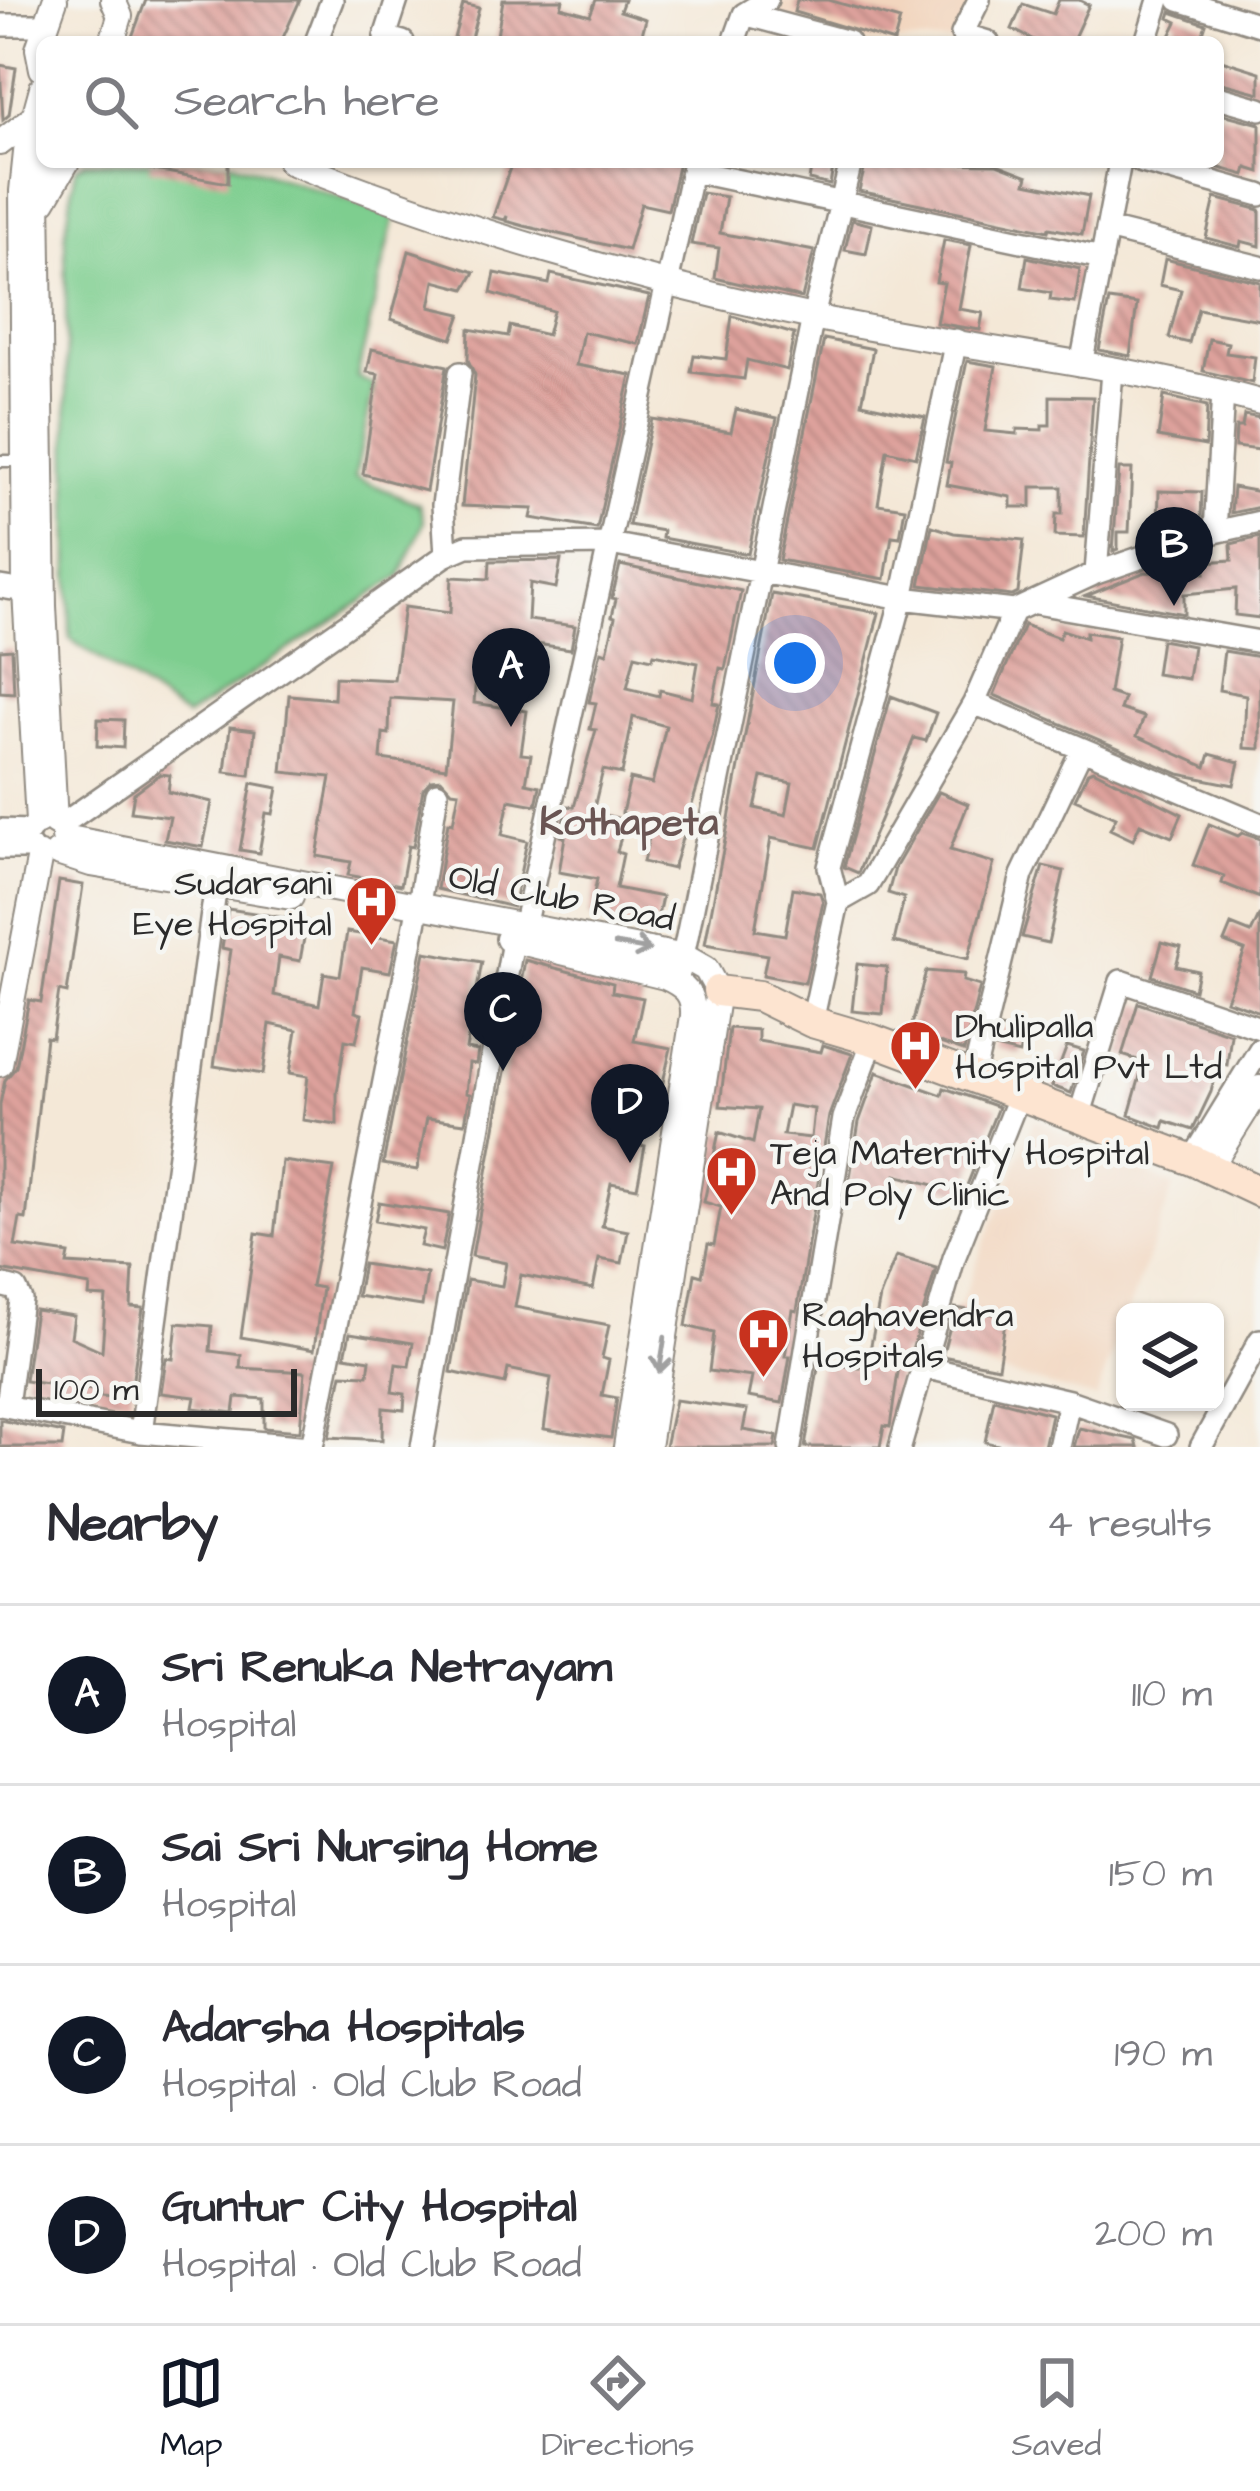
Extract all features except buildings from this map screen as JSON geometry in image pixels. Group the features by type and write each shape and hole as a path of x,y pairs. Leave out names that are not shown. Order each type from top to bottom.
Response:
{"main road":[{"path":"718,991 759,996 812,1022 1079,1117 1260,1192"}],"street":[{"path":"41,36 55,0"},
{"path":"113,0 120,16 114,36"},
{"path":"318,36 332,0"},
{"path":"385,36 398,0"},
{"path":"736,36 744,14 767,0"},
{"path":"968,36 962,34 979,0"},
{"path":"1148,36 1160,0"},
{"path":"1179,0 1260,25"},
{"path":"744,14 826,36"},
{"path":"0,25 43,25"},
{"path":"1224,99 1260,109"},
{"path":"36,108 12,261 12,589 38,666"},
{"path":"0,143 33,118"},
{"path":"0,1064 47,837 38,666 38,214 28,163"},
{"path":"38,214 64,168"},
{"path":"306,168 382,197 670,281 814,317 956,340 1260,402"},
{"path":"422,1447 519,934 693,168"},
{"path":"701,168 842,203 1102,257"},
{"path":"677,982 814,317 850,168"},
{"path":"1081,365 1119,168"},
{"path":"1163,168 1260,195"},
{"path":"1107,230 1260,267"},
{"path":"812,1022 838,902 829,867 902,598 956,340"},
{"path":"1096,573 1112,371"},
{"path":"446,555 443,506 460,373"},
{"path":"1215,532 1223,392"},
{"path":"838,902 868,885 1025,607 1096,573 1215,532 1260,522"},
{"path":"0,848 47,837 446,555 467,547 610,544 902,598 1025,607 1260,642"},
{"path":"974,703 1260,824"},
{"path":"973,1077 1022,874 1082,749"},
{"path":"0,1285 16,1289 21,1300 3,1405 141,1432 311,1447 418,912 437,794"},
{"path":"0,830 47,837"},
{"name":"Old Club Road","path":"47,837 91,864 418,912"},
{"name":"Old Club Road","path":"47,837 519,934 685,957 706,969 718,991"},
{"path":"141,1432 215,884"},
{"name":"Old Club Road","path":"519,934 677,982 692,998 693,1016 626,1447"},
{"path":"1079,1117 1121,981 1260,1028"},
{"path":"648,1447 718,991"},
{"path":"790,1447 844,1118 872,1040"},
{"path":"1201,1165 1260,1049"},
{"path":"1201,1165 1260,1088"},
{"path":"900,1447 954,1258 1019,1095"},
{"path":"1201,1447 1260,1340"},
{"path":"920,1366 1069,1401 1166,1435"},
{"path":"1059,1447 1069,1401"}],"shaded area":[{"path":"777,0 975,0 966,36 817,36 755,17"},
{"path":"1034,1120 1174,1186 1131,1303 1116,1303 1116,1344 1096,1398 939,1356"}],"green space":[{"path":"76,168 251,168 395,216 357,377 374,385 355,477 419,504 424,522 400,576 186,717 70,639 65,234"}],"place":[{"name":"Sai Sri Nursing Home","path":"1174,606"},
{"name":"Sri Renuka Netrayam","path":"511,727"},
{"name":"Sudarsani Eye Hospital","path":"371,948"},
{"name":"Adarsha Hospitals","path":"503,1071"},
{"name":"Dhulipalla Hospital Pvt Ltd","path":"916,1091"},
{"name":"Guntur City Hospital","path":"630,1163"},
{"name":"Teja Maternity Hospital And Poly Clinic","path":"731,1218"},
{"name":"Raghavendra Hospitals","path":"763,1380"}],"district":[{"name":"Kothapeta","path":"629,821"}]}
